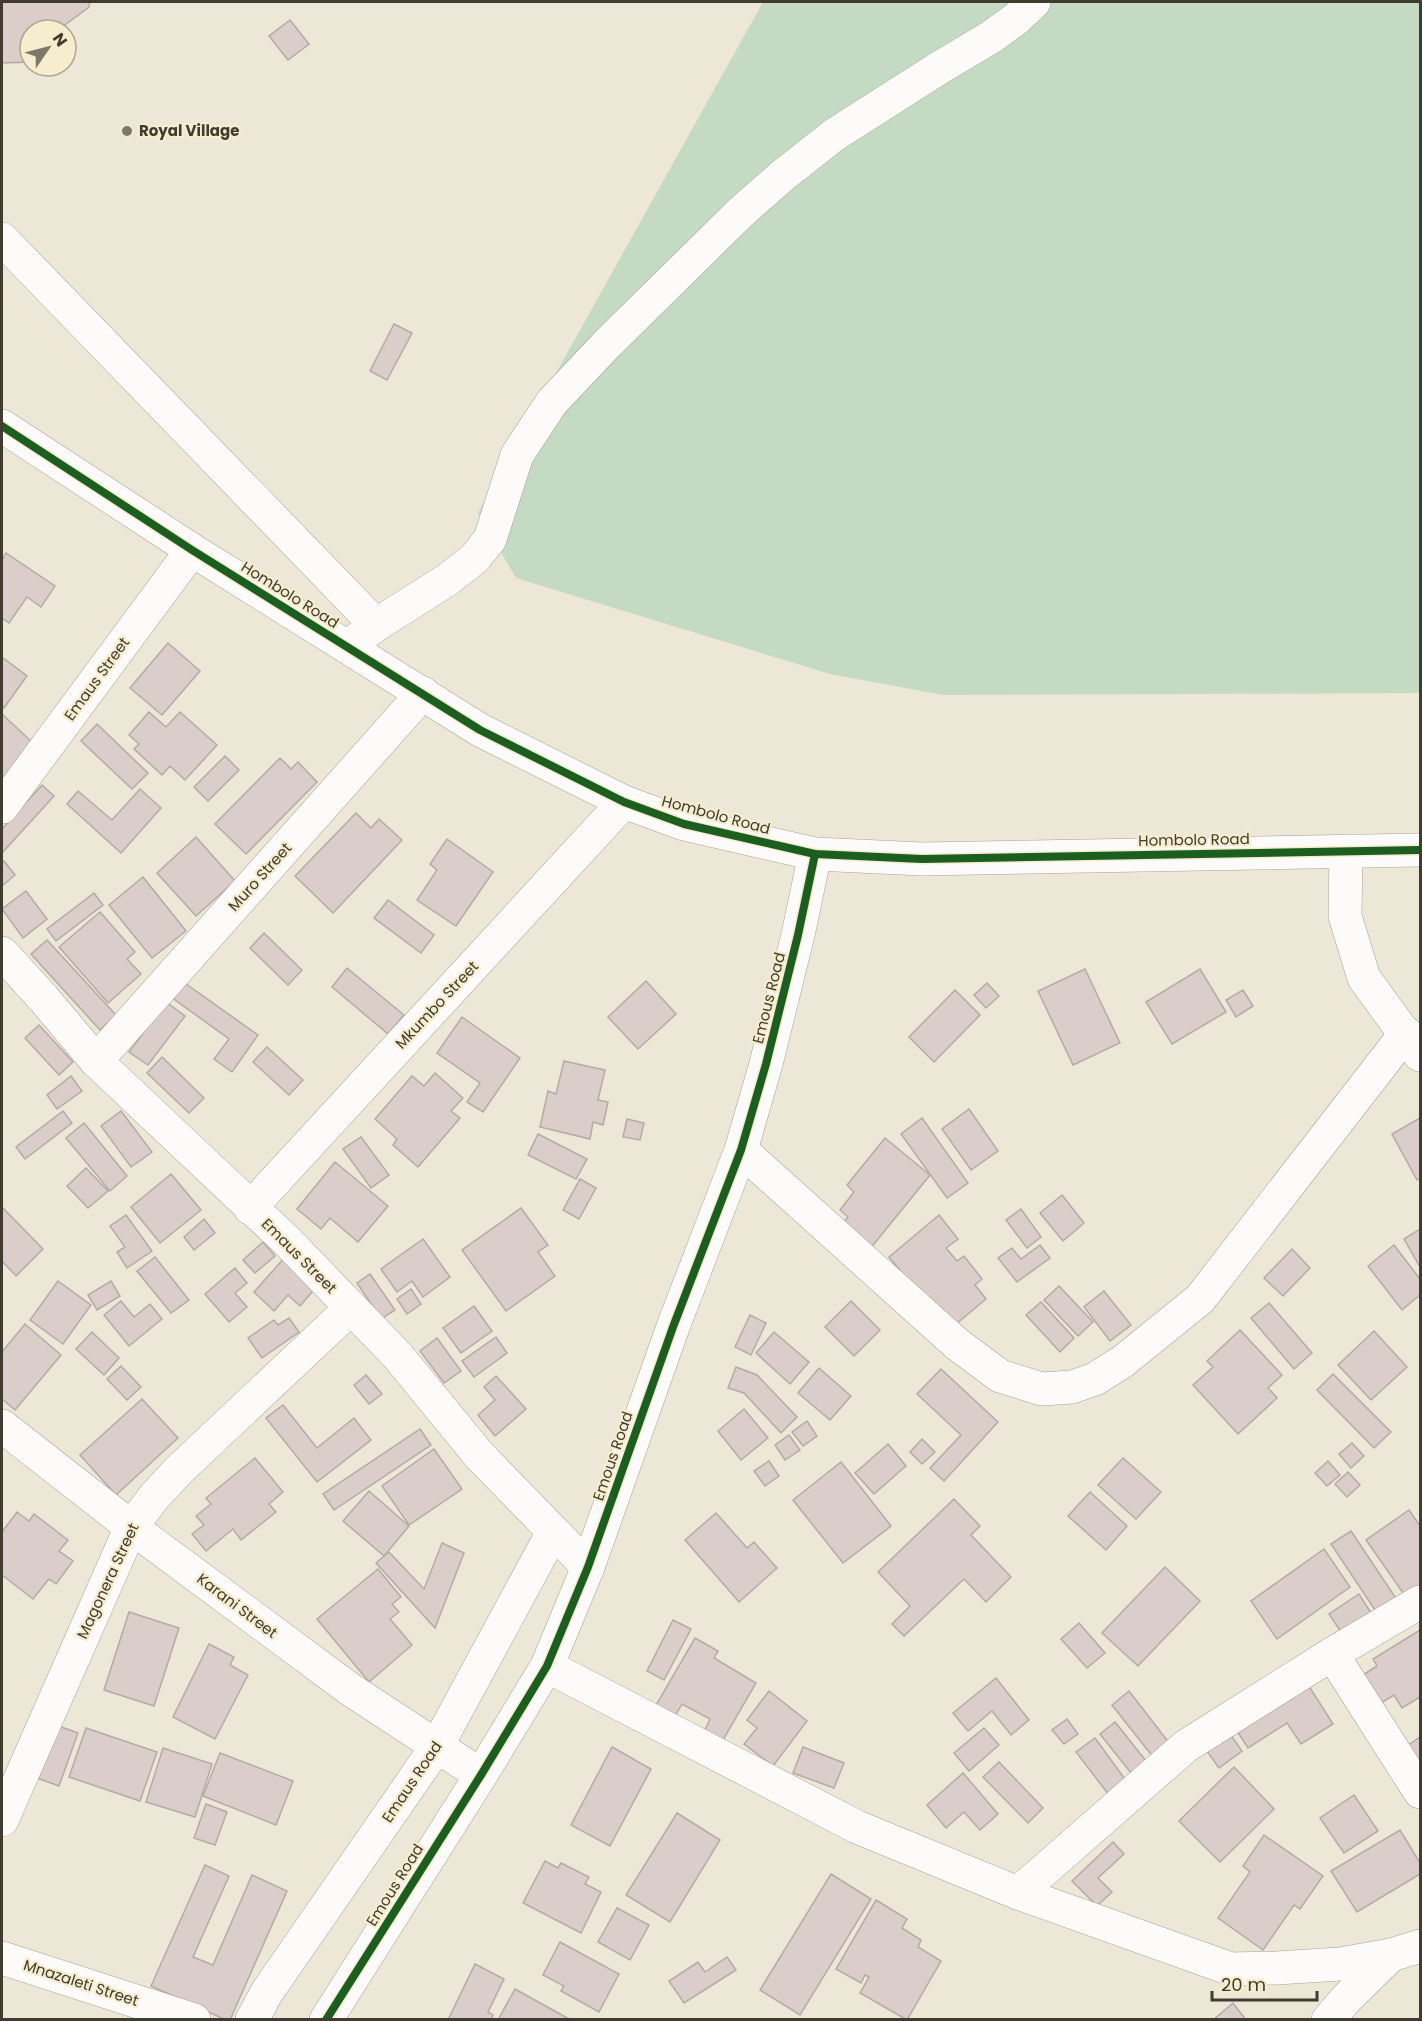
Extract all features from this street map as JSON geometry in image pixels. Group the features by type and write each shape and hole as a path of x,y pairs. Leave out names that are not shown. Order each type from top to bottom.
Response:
{"street":[{"path":"347,647 376,625 447,580 475,558 490,539 517,455 552,402 607,344 740,213 834,135 991,37 1016,19 1034,2"},
{"path":"2,239 376,625"},
{"name":"Hombolo Road","path":"2,426 192,550 480,730 624,802 684,824 815,854 922,860 1420,850"},
{"name":"Emaus Street","path":"2,807 192,550"},
{"name":"Muro Street","path":"96,1061 423,693"},
{"name":"Mkumbo Street","path":"250,1208 624,802"},
{"path":"741,1150 957,1344 1000,1376 1041,1389 1072,1387 1095,1379 1122,1362 1200,1299 1414,1044 1364,978 1345,916 1346,851"},
{"name":"Emous Road","path":"326,2019 481,1775 547,1666 588,1567 673,1327 741,1150 769,1053 815,854"},
{"name":"Emaus Street","path":"2,953 96,1061 287,1241 397,1355 479,1455 588,1567"},
{"name":"Magonera Street","path":"2,1820 131,1527 178,1471 351,1308"},
{"name":"Karani Street","path":"2,1426 131,1527 351,1690 481,1775"},
{"name":"Emaus Road","path":"252,2019 267,1992 437,1746 553,1532"},
{"path":"1018,1893 1186,1746 1332,1654 1420,1602"},
{"path":"1332,1654 1420,1792"},
{"path":"547,1666 857,1827 1018,1893 1231,1969 1340,1964 1406,1951"},
{"path":"1328,2019 1347,1998 1406,1951"},
{"name":"Mnazaleti Street","path":"2,1958 194,2019"}],"green space":[{"path":"763,2 1420,2 1420,693 943,695 830,674 516,578 478,513"}],"building":[{"path":"2,2 90,2 89,7 74,18 18,18 18,62 2,63"},
{"path":"290,20 309,44 288,60 269,36"},
{"path":"394,324 412,333 387,380 370,371"},
{"path":"6,553 55,586 41,607 27,597 9,623 2,618 2,560"},
{"path":"168,643 200,671 162,715 130,688"},
{"path":"2,657 27,676 4,708 2,706"},
{"path":"149,712 166,727 180,712 217,745 185,780 170,766 162,775 134,749 139,744 129,735"},
{"path":"2,714 35,745 2,783"},
{"path":"97,724 148,773 132,789 81,741"},
{"path":"225,756 239,770 208,801 194,787"},
{"path":"280,758 291,769 298,762 317,782 246,854 215,824"},
{"path":"42,785 54,796 2,853 2,829"},
{"path":"140,789 161,808 121,853 67,804 78,791 112,820"},
{"path":"356,813 371,828 379,819 402,840 333,913 295,876"},
{"path":"196,837 235,881 196,916 157,873"},
{"path":"447,839 493,872 456,926 417,900 437,870 430,864"},
{"path":"4,861 15,875 2,886 2,863"},
{"path":"143,877 186,931 152,958 109,905"},
{"path":"26,891 47,919 23,938 2,909"},
{"path":"94,893 103,905 56,941 47,929"},
{"path":"388,900 434,935 421,953 374,918"},
{"path":"100,912 135,952 127,959 141,974 108,1003 59,947"},
{"path":"264,933 302,970 288,985 250,948"},
{"path":"47,940 116,1015 100,1030 31,954"},
{"path":"347,968 404,1015 388,1034 332,987"},
{"path":"1085,969 1120,1043 1073,1065 1038,991"},
{"path":"1200,969 1226,1012 1172,1044 1146,1002"},
{"path":"182,981 258,1035 232,1072 214,1059 229,1039 171,997"},
{"path":"646,981 676,1014 638,1049 608,1017"},
{"path":"987,983 999,996 986,1008 974,995"},
{"path":"955,990 980,1015 934,1062 909,1037"},
{"path":"1243,990 1253,1006 1236,1017 1226,1000"},
{"path":"166,1002 185,1016 148,1065 129,1052"},
{"path":"462,1017 520,1058 483,1112 467,1102 480,1083 437,1053"},
{"path":"39,1025 73,1062 59,1075 25,1038"},
{"path":"267,1047 303,1080 289,1095 253,1062"},
{"path":"162,1057 204,1098 189,1113 147,1073"},
{"path":"564,1061 605,1070 598,1100 608,1102 603,1125 593,1122 590,1139 540,1127 548,1091 556,1094"},
{"path":"435,1073 463,1098 451,1111 460,1118 418,1167 393,1145 397,1139 375,1119 412,1076 424,1086"},
{"path":"71,1076 82,1091 57,1109 47,1095"},
{"path":"969,1109 998,1151 971,1170 942,1129"},
{"path":"63,1111 72,1123 25,1159 16,1147"},
{"path":"121,1111 152,1152 131,1167 101,1126"},
{"path":"922,1118 968,1183 947,1198 901,1134"},
{"path":"1420,1118 1420,1178 1417,1180 1392,1134"},
{"path":"627,1119 644,1123 640,1140 623,1137"},
{"path":"84,1123 127,1176 110,1191 66,1138"},
{"path":"538,1134 587,1159 576,1179 528,1155"},
{"path":"361,1137 389,1175 371,1188 343,1149"},
{"path":"885,1138 930,1175 870,1249 841,1225 848,1217 840,1210 854,1192 847,1185"},
{"path":"335,1162 388,1206 358,1242 330,1218 321,1229 297,1209"},
{"path":"86,1168 108,1191 88,1208 67,1186"},
{"path":"171,1174 201,1210 160,1243 131,1207"},
{"path":"580,1179 596,1188 579,1219 563,1210"},
{"path":"1062,1195 1084,1223 1063,1241 1040,1213"},
{"path":"2,1207 43,1249 16,1276 2,1261"},
{"path":"521,1208 548,1245 538,1252 555,1276 506,1311 462,1250"},
{"path":"1021,1209 1041,1237 1027,1248 1006,1220"},
{"path":"126,1215 152,1251 127,1268 117,1252 125,1247 110,1226"},
{"path":"939,1215 958,1239 946,1248 957,1261 964,1256 982,1279 975,1285 986,1299 949,1330 889,1257"},
{"path":"204,1219 215,1233 194,1250 184,1237"},
{"path":"1420,1229 1420,1267 1404,1239"},
{"path":"423,1239 450,1277 423,1297 412,1281 397,1292 381,1269"},
{"path":"263,1242 275,1256 255,1273 243,1260"},
{"path":"1040,1245 1050,1258 1017,1282 998,1258 1012,1248 1021,1259"},
{"path":"1394,1245 1420,1279 1420,1295 1402,1310 1368,1266"},
{"path":"1292,1249 1310,1268 1283,1296 1264,1278"},
{"path":"286,1256 318,1285 300,1306 288,1295 274,1311 254,1292"},
{"path":"155,1257 189,1300 171,1313 137,1271"},
{"path":"235,1268 247,1283 235,1293 247,1307 229,1322 205,1294"},
{"path":"370,1274 395,1310 381,1319 357,1283"},
{"path":"58,1281 91,1305 63,1344 30,1320"},
{"path":"111,1281 120,1296 97,1310 88,1295"},
{"path":"1059,1286 1093,1322 1078,1336 1044,1300"},
{"path":"411,1289 421,1304 407,1314 397,1299"},
{"path":"1104,1291 1131,1325 1110,1341 1084,1307"},
{"path":"121,1301 134,1317 150,1304 162,1319 129,1346 104,1315"},
{"path":"851,1301 880,1330 854,1356 825,1327"},
{"path":"1041,1302 1074,1338 1060,1352 1026,1315"},
{"path":"1269,1303 1312,1353 1294,1369 1251,1318"},
{"path":"474,1306 492,1331 461,1353 443,1328"},
{"path":"750,1315 766,1323 751,1355 735,1347"},
{"path":"289,1318 299,1332 262,1358 248,1338 274,1320 278,1325"},
{"path":"25,1324 61,1355 15,1410 2,1399 2,1352"},
{"path":"1240,1330 1282,1375 1268,1388 1277,1398 1238,1434 1193,1385 1213,1367 1207,1361"},
{"path":"1374,1331 1407,1367 1371,1400 1338,1365"},
{"path":"92,1332 119,1358 104,1375 76,1349"},
{"path":"774,1332 809,1362 790,1384 756,1353"},
{"path":"496,1337 507,1353 474,1377 462,1361"},
{"path":"437,1338 461,1371 444,1383 420,1351"},
{"path":"121,1366 141,1387 127,1400 107,1379"},
{"path":"736,1367 757,1375 797,1417 781,1433 744,1393 728,1388"},
{"path":"819,1368 851,1396 830,1420 798,1393"},
{"path":"941,1369 998,1422 944,1481 930,1468 961,1435 917,1394"},
{"path":"1333,1374 1391,1432 1374,1448 1317,1390"},
{"path":"366,1375 382,1394 369,1404 354,1385"},
{"path":"496,1376 526,1409 495,1436 478,1415 495,1400 484,1387"},
{"path":"142,1399 178,1438 116,1495 80,1455"},
{"path":"283,1405 317,1448 354,1418 371,1440 317,1482 266,1418"},
{"path":"744,1409 768,1438 741,1460 718,1431"},
{"path":"807,1421 817,1436 803,1446 792,1432"},
{"path":"420,1429 431,1445 334,1510 323,1494"},
{"path":"789,1435 800,1450 785,1460 775,1445"},
{"path":"922,1439 935,1452 922,1464 910,1452"},
{"path":"1352,1443 1364,1456 1351,1468 1339,1454"},
{"path":"888,1444 906,1466 874,1494 855,1473"},
{"path":"434,1449 462,1489 409,1525 382,1486"},
{"path":"255,1458 283,1492 269,1504 276,1512 241,1540 233,1529 206,1551 192,1534 204,1525 196,1516 211,1504 206,1498"},
{"path":"1123,1458 1161,1492 1136,1519 1098,1485"},
{"path":"769,1461 779,1476 765,1486 754,1471"},
{"path":"1328,1461 1340,1475 1327,1486 1315,1473"},
{"path":"841,1462 891,1526 843,1563 793,1500"},
{"path":"1348,1472 1360,1485 1347,1497 1335,1484"},
{"path":"369,1491 409,1526 384,1556 343,1521"},
{"path":"1090,1492 1127,1526 1106,1550 1068,1516"},
{"path":"954,1499 980,1526 971,1535 1011,1577 986,1602 964,1579 904,1636 892,1624 910,1606 878,1572"},
{"path":"1409,1510 1420,1526 1420,1591 1408,1600 1366,1540"},
{"path":"17,1512 29,1521 34,1514 68,1540 59,1551 73,1561 56,1584 49,1579 33,1599 2,1575 2,1532"},
{"path":"716,1513 747,1548 754,1542 777,1568 739,1602 685,1540"},
{"path":"1351,1531 1399,1603 1379,1616 1331,1544"},
{"path":"442,1543 464,1553 435,1628 376,1563 389,1552 424,1589"},
{"path":"1324,1549 1350,1587 1277,1639 1251,1601"},
{"path":"1165,1567 1200,1601 1138,1666 1102,1633"},
{"path":"378,1569 401,1597 392,1604 399,1612 390,1619 412,1645 369,1682 317,1619"},
{"path":"1359,1594 1373,1616 1343,1635 1329,1614"},
{"path":"129,1612 179,1628 154,1706 104,1690"},
{"path":"673,1620 691,1629 664,1680 647,1671"},
{"path":"1079,1623 1105,1653 1087,1668 1061,1639"},
{"path":"1420,1630 1420,1697 1402,1708 1394,1695 1381,1703 1363,1675 1377,1666 1373,1659"},
{"path":"695,1638 718,1651 714,1658 756,1683 723,1740 705,1730 710,1719 682,1704 674,1718 655,1707"},
{"path":"209,1644 234,1657 230,1665 248,1675 215,1739 173,1717"},
{"path":"996,1678 1029,1720 1011,1735 992,1711 968,1731 953,1713"},
{"path":"1307,1683 1333,1724 1301,1744 1287,1723 1248,1748 1235,1728"},
{"path":"769,1691 807,1721 773,1766 744,1744 757,1728 747,1720"},
{"path":"1129,1691 1170,1744 1153,1757 1112,1705"},
{"path":"1067,1719 1078,1734 1064,1744 1052,1730"},
{"path":"1115,1722 1146,1761 1131,1773 1100,1734"},
{"path":"53,1724 78,1733 59,1786 34,1777"},
{"path":"86,1728 157,1752 140,1801 69,1777"},
{"path":"984,1728 999,1745 969,1771 954,1753"},
{"path":"1230,1734 1242,1751 1219,1768 1206,1750"},
{"path":"1420,1737 1420,1781 1400,1751"},
{"path":"1095,1738 1127,1782 1109,1795 1076,1752"},
{"path":"612,1747 651,1769 610,1846 571,1825"},
{"path":"803,1747 844,1763 834,1788 793,1773"},
{"path":"163,1748 212,1764 195,1817 146,1802"},
{"path":"220,1753 293,1781 276,1825 203,1796"},
{"path":"999,1762 1043,1808 1028,1823 983,1777"},
{"path":"1234,1767 1274,1809 1220,1862 1179,1821"},
{"path":"963,1773 998,1814 980,1830 964,1812 946,1828 927,1805"},
{"path":"1354,1795 1378,1831 1344,1853 1320,1818"},
{"path":"206,1804 227,1812 215,1845 194,1838"},
{"path":"677,1813 720,1840 670,1922 626,1895"},
{"path":"1400,1830 1420,1863 1420,1874 1357,1912 1331,1871"},
{"path":"1264,1835 1323,1876 1300,1909 1294,1905 1263,1950 1218,1918 1250,1872 1243,1866"},
{"path":"1113,1842 1124,1854 1098,1878 1112,1892 1097,1906 1072,1881"},
{"path":"545,1861 558,1868 561,1863 589,1877 585,1884 601,1892 581,1933 523,1903"},
{"path":"205,1865 229,1876 193,1957 213,1965 252,1875 287,1891 230,2020 151,1986"},
{"path":"831,1874 871,1899 800,2015 760,1990"},
{"path":"876,1900 907,1919 902,1928 921,1940 918,1947 941,1961 907,2020 860,1993 869,1977 865,1975 861,1983 836,1969"},
{"path":"617,1908 649,1925 630,1960 598,1942"},
{"path":"560,1942 619,1974 599,2012 561,1991 564,1986 543,1975"},
{"path":"727,1957 736,1970 684,2003 669,1981 698,1962 705,1972"},
{"path":"475,1964 504,1979 488,2012 493,2015 491,2020 448,2020"},
{"path":"515,1989 571,2020 498,2020"},
{"path":"1233,2003 1246,2020 1213,2020"}],"cycle path":[{"path":"2,426 192,550 480,730 624,802 684,824 815,854 922,859 1420,850"},
{"path":"326,2020 547,1666 588,1567 673,1327 741,1150 766,1064 798,935 815,854"}],"place":[{"name":"Royal Village","path":"127,131"}]}
